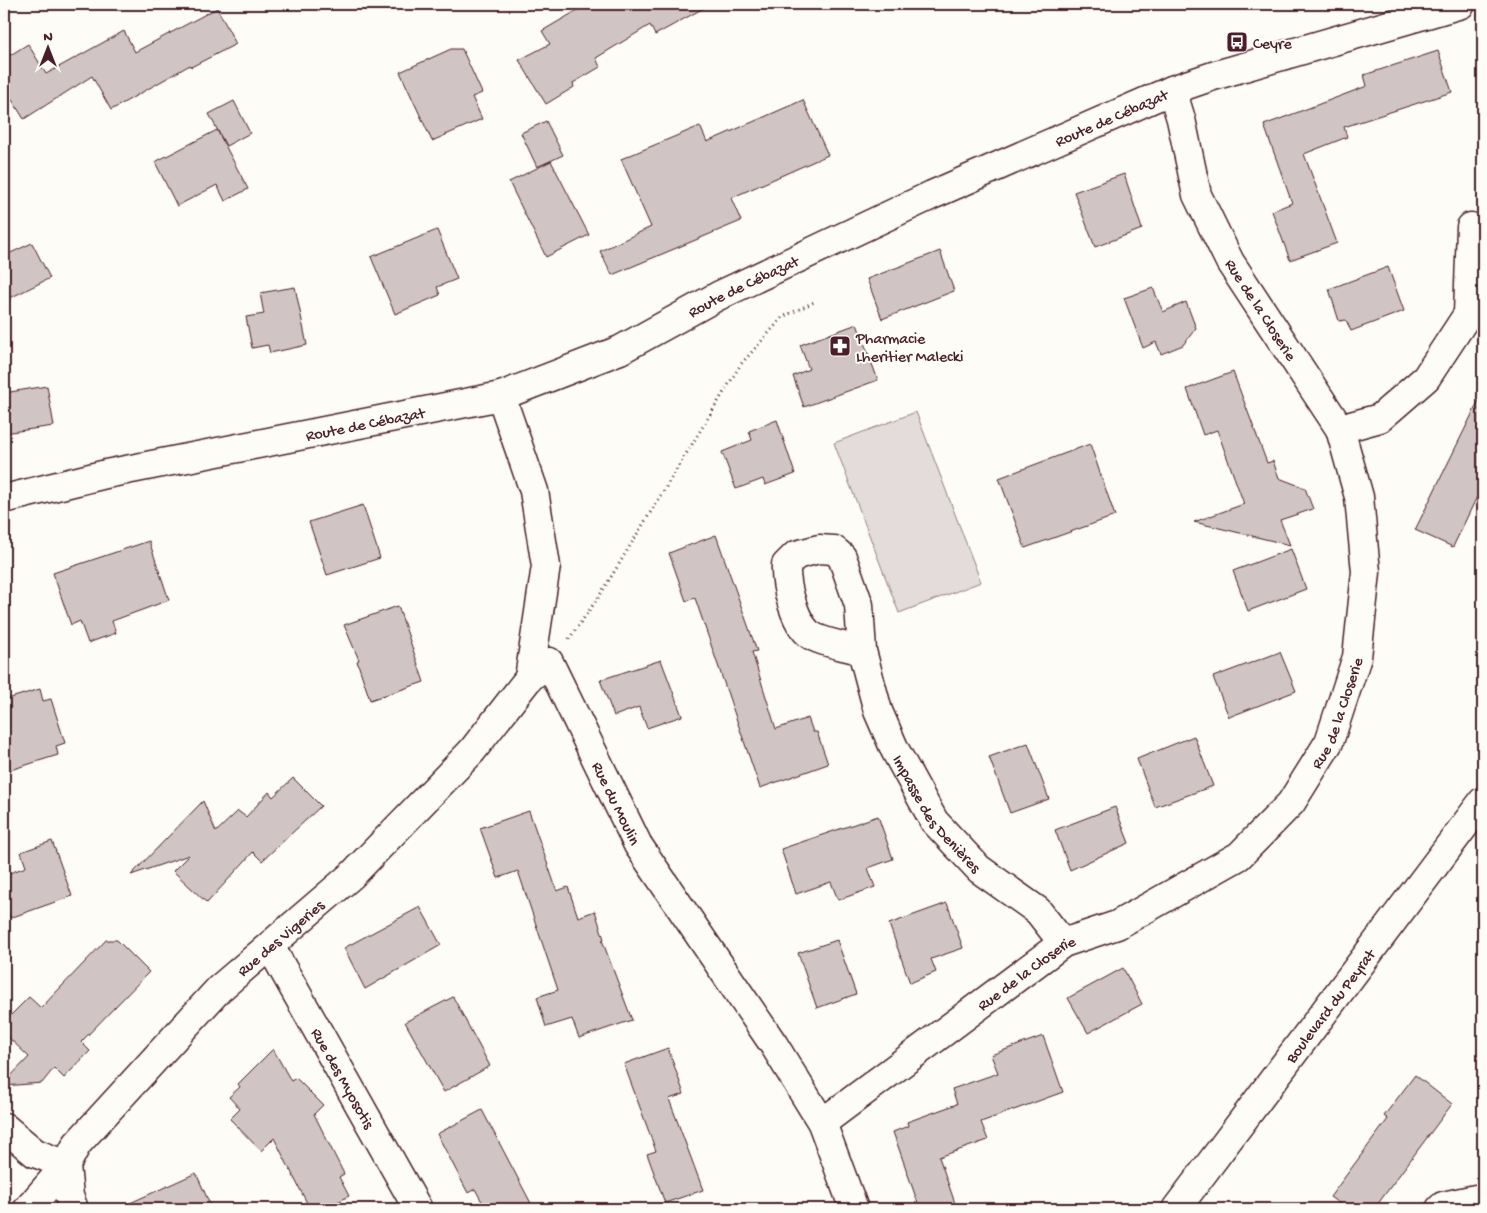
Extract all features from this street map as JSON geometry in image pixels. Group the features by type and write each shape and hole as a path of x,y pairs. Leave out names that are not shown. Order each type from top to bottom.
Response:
{"street":[{"name":"Route de Cébazat","path":"4,499 106,474 501,396 620,350 718,296 932,195 1172,90 1213,76 1461,4"},
{"name":"Rue de la Closerie","path":"822,1123 1063,943 1117,925 1239,856 1291,803 1329,742 1357,657 1366,572 1360,497 1340,429 1230,262 1197,195 1181,119 1172,90"},
{"path":"1340,429 1380,418 1426,378 1468,314 1471,227"},
{"path":"501,396 534,491 546,566 539,670"},
{"name":"Impasse des Denières","path":"862,651 878,711 896,750 934,821 979,869 1038,911 1063,943"},
{"name":"Rue des Vigeries","path":"28,1209 66,1165 77,1144 219,989 352,875 465,758 539,670"},
{"name":"Rue du Moulin","path":"539,670 638,845 774,1045 822,1123 854,1209"},
{"name":"Boulevard du Peyrat","path":"1176,1209 1483,801"},
{"name":"Rue des Myosotis","path":"270,946 418,1209"},
{"path":"4,1127 35,1153 66,1165 69,1196 74,1209"},
{"path":"1440,1209 1443,1206 1476,1199 1483,1205"}],"path":[{"path":"539,670 584,620 742,364 783,316 814,302"}],"shaded area":[{"path":"916,412 981,582 899,613 834,443"}],"building":[{"path":"588,4 711,4 655,35 650,25 596,58 600,67 573,83 574,87 546,104 519,60 550,44 542,31"},
{"path":"217,8 236,44 191,67 190,65 111,110 92,76 24,119 4,87 4,59 28,44 46,74 124,31 135,52"},
{"path":"451,49 462,49 482,93 472,97 482,119 432,141 400,72"},
{"path":"1438,51 1452,92 1344,127 1347,137 1304,154 1337,243 1290,260 1272,211 1292,203 1264,125 1367,86 1364,75"},
{"path":"803,100 828,155 731,198 741,221 612,275 600,251 651,227 621,159 700,126 707,142"},
{"path":"234,101 250,133 226,146 209,114"},
{"path":"546,121 563,155 537,167 521,133"},
{"path":"217,130 248,189 225,201 217,185 177,206 155,162"},
{"path":"551,161 589,235 546,257 509,182"},
{"path":"1124,174 1142,229 1095,247 1074,192"},
{"path":"437,230 457,279 437,287 440,295 395,314 371,257"},
{"path":"32,243 50,278 4,301 4,256"},
{"path":"940,251 954,291 882,319 867,279"},
{"path":"1388,267 1404,311 1351,331 1346,320 1339,321 1329,289"},
{"path":"295,287 307,345 270,353 268,345 252,348 246,317 264,314 260,293"},
{"path":"1153,288 1163,312 1186,302 1196,328 1183,345 1161,354 1156,342 1143,348 1124,298"},
{"path":"857,324 878,380 804,407 793,376 809,369 800,345"},
{"path":"1233,372 1267,463 1273,461 1279,478 1305,488 1313,509 1280,520 1290,545 1194,522 1244,504 1217,430 1203,435 1187,389"},
{"path":"47,386 54,426 4,433 4,393"},
{"path":"1483,392 1483,484 1453,547 1415,530"},
{"path":"777,420 795,474 765,485 763,479 736,489 722,452 752,440 749,431"},
{"path":"1090,444 1115,516 1025,548 999,478"},
{"path":"363,505 380,558 327,575 309,522"},
{"path":"716,535 757,651 752,652 776,729 808,718 813,732 817,732 828,764 760,788 695,598 686,601 669,553"},
{"path":"149,541 169,600 112,621 116,633 88,643 80,621 71,625 53,573"},
{"path":"1291,549 1306,589 1248,611 1233,571"},
{"path":"398,606 424,682 370,700 357,661 359,660 344,625"},
{"path":"1280,652 1296,691 1229,717 1213,677"},
{"path":"661,660 682,716 647,728 639,707 614,716 600,680"},
{"path":"40,689 43,701 51,699 65,743 56,746 58,755 4,772 4,700"},
{"path":"1194,736 1213,786 1155,807 1137,759"},
{"path":"1028,743 1049,799 1010,813 989,757"},
{"path":"293,778 321,806 262,861 253,852 207,903 173,871 189,855 131,875 203,801 216,832 238,811 246,817 269,792 273,797"},
{"path":"1115,807 1129,843 1070,870 1055,830"},
{"path":"529,811 557,891 568,887 578,917 595,911 604,939 602,940 632,1020 579,1038 572,1019 546,1027 537,997 558,990 518,871 498,878 480,828"},
{"path":"878,816 893,859 868,868 875,887 838,900 831,882 796,894 781,849"},
{"path":"52,841 72,896 10,918 4,899 4,875 26,867 21,852"},
{"path":"947,903 963,948 931,959 936,972 910,983 889,924"},
{"path":"420,907 441,945 365,989 344,948"},
{"path":"106,940 117,940 149,972 81,1042 90,1051 64,1078 54,1068 42,1083 4,1086 4,1083 29,1057 4,1033 4,1022 29,997 41,1008"},
{"path":"837,940 856,994 817,1008 798,953"},
{"path":"1123,968 1142,1004 1088,1033 1068,998"},
{"path":"453,997 490,1066 444,1092 405,1022"},
{"path":"1043,1036 1063,1092 981,1122 988,1140 939,1157 957,1209 920,1209 893,1132 908,1126 907,1122 957,1104 952,1089 998,1073 991,1055"},
{"path":"668,1048 684,1094 669,1099 703,1190 665,1203 647,1154 656,1151 624,1064"},
{"path":"273,1049 291,1081 296,1078 323,1105 314,1114 344,1174 339,1177 349,1196 325,1209 310,1209 274,1138 261,1151 230,1119 240,1109 229,1097 240,1087 238,1084"},
{"path":"1415,1075 1452,1104 1374,1209 1347,1209 1330,1197 1388,1119 1384,1116"},
{"path":"482,1110 534,1209 486,1209 475,1189 468,1193 437,1134"},
{"path":"196,1173 212,1209 117,1209"}],"place":[{"name":"Ceyre","path":"1237,42"},
{"name":"Pharmacie Lheritier Malecki","path":"840,346"}]}
